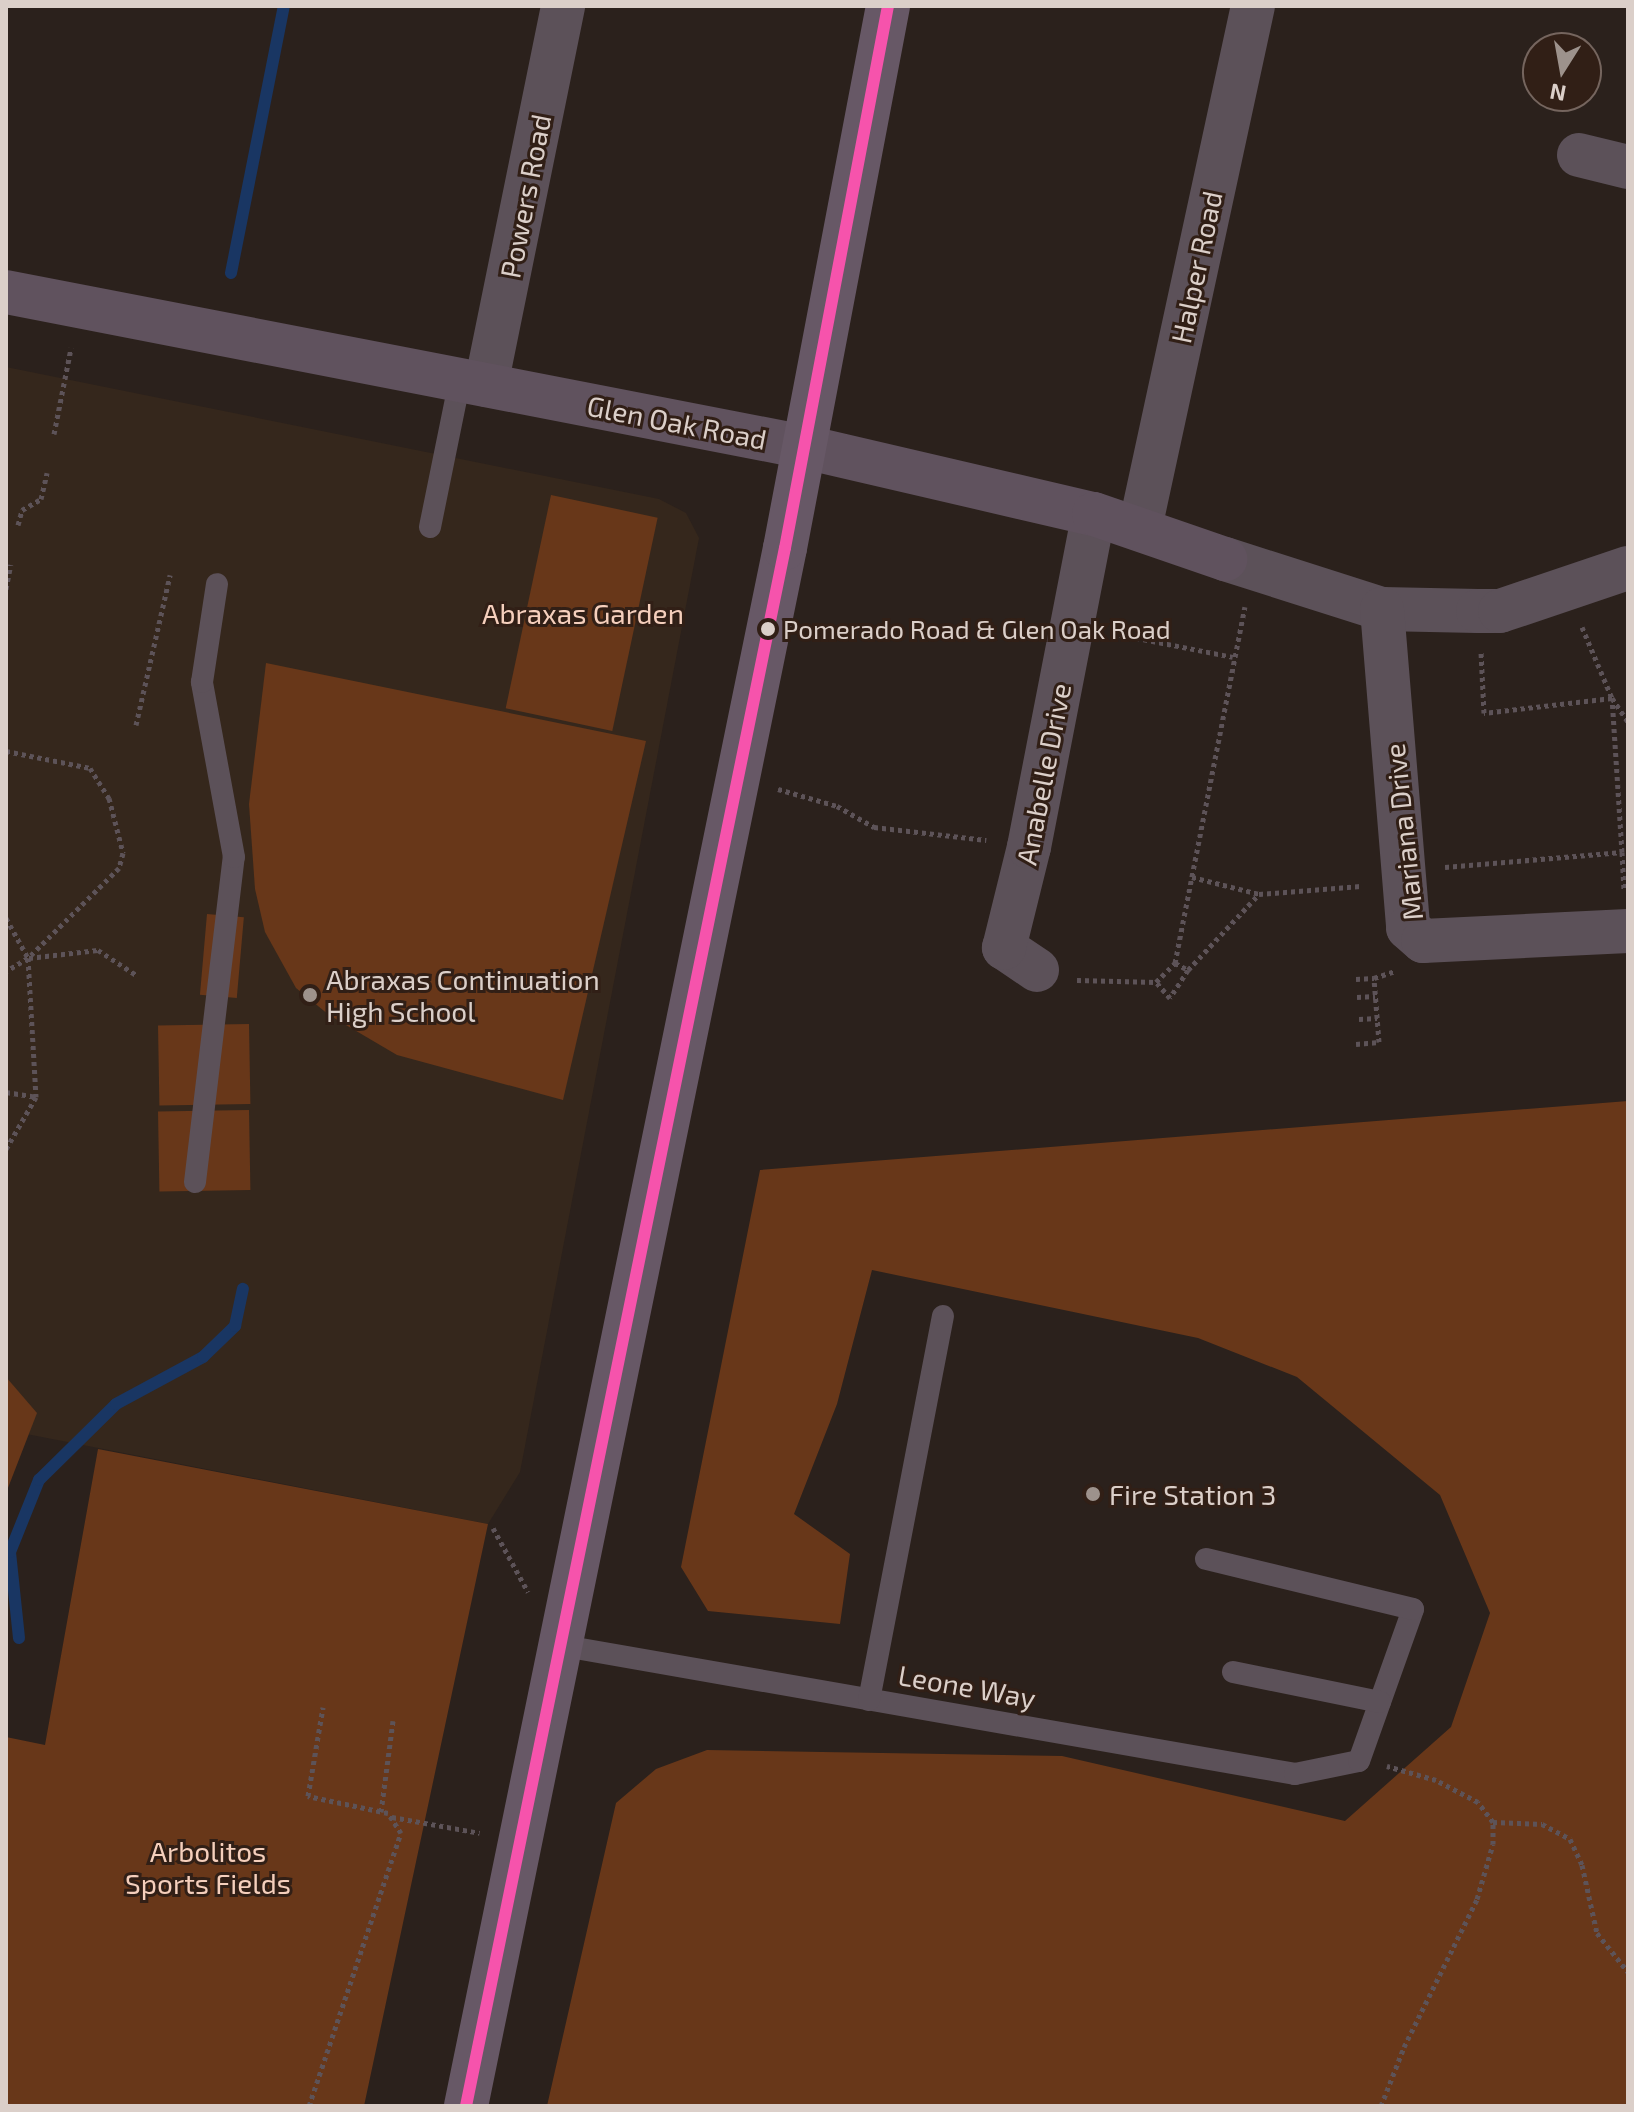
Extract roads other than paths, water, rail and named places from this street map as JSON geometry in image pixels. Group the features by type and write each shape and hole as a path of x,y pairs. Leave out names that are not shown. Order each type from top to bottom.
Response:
{"main road":[{"path":"466,2106 564,1646 805,447 888,6"}],"street":[{"name":"Powers Road","path":"473,383 563,6"},
{"name":"Halper Road","path":"1140,528 1253,6"},
{"path":"1579,155 1628,167"},
{"name":"Glen Oak Road","path":"6,292 805,447 1094,514 1240,565 1382,609 1500,611 1628,568"},
{"name":"Anabelle Drive","path":"1037,970 1004,948 1029,847 1094,514"},
{"name":"Mariana Drive","path":"1382,609 1408,928 1423,941 1628,931"}],"lane":[{"path":"430,527 473,383"},
{"path":"195,1182 234,857 202,682 217,584"},
{"path":"869,1700 943,1316"},
{"path":"1206,1559 1413,1609 1380,1702 1233,1672"},
{"name":"Leone Way","path":"564,1646 1295,1774 1359,1761 1380,1702"}],"waterway":[{"path":"231,273 284,6"},
{"path":"19,1638 10,1552 39,1480 116,1404 203,1357 235,1326 243,1289"}],"place":[{"name":"Pomerado Road & Glen Oak Road","path":"768,629"},
{"name":"Abraxas Continuation High School","path":"310,995"},
{"name":"Fire Station 3","path":"1093,1494"}],"park label":[{"name":"Abraxas Garden","path":"583,613"},
{"name":"Arbolitos Sports Fields","path":"208,1867"}]}
